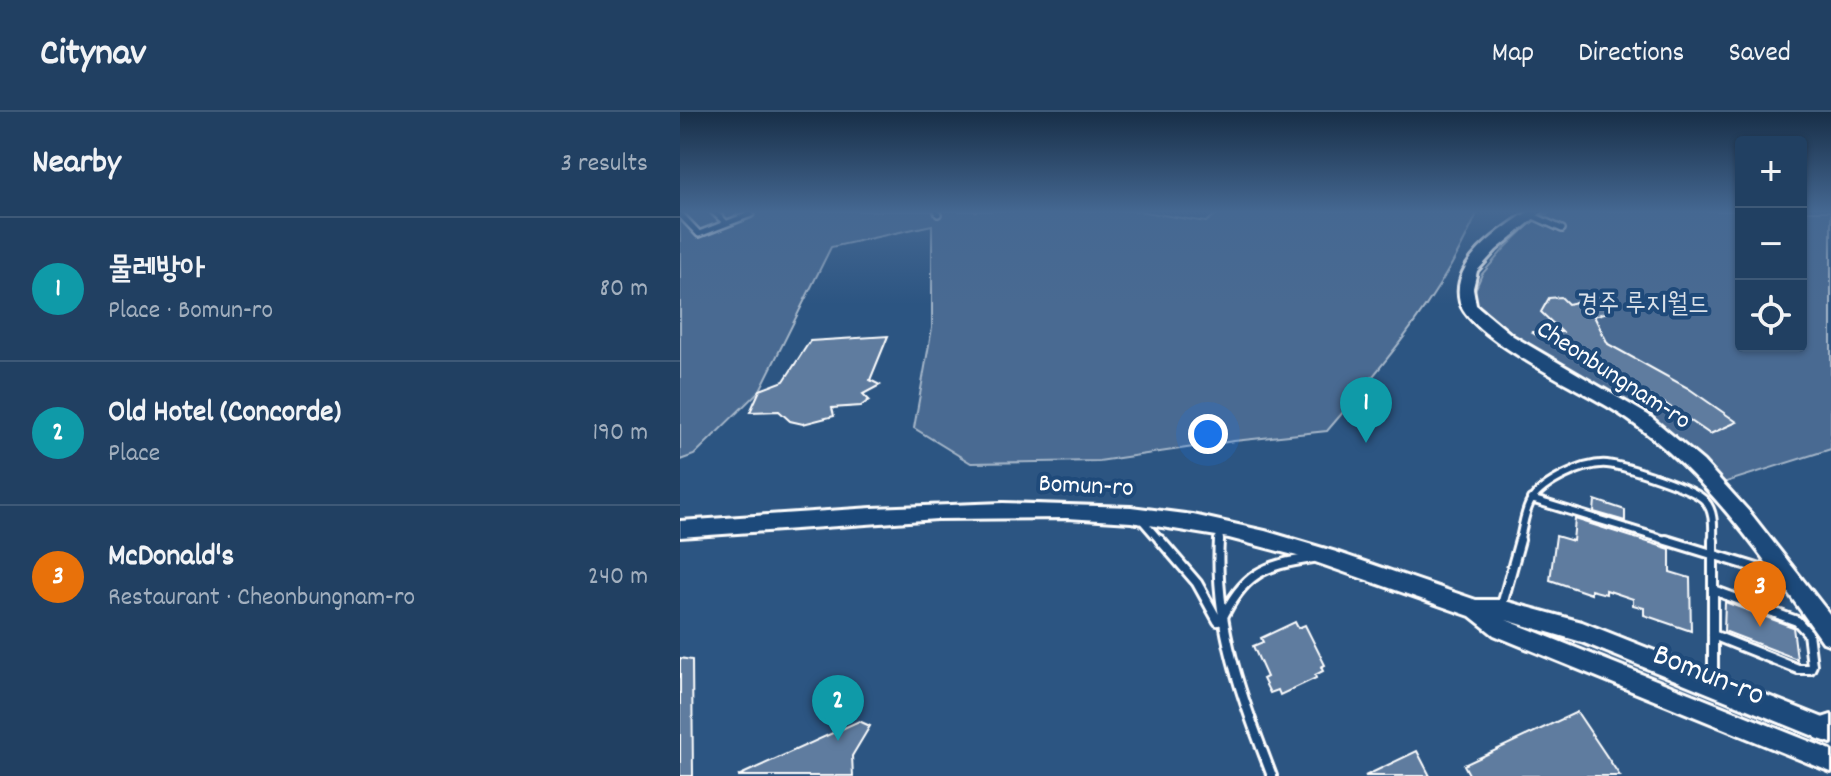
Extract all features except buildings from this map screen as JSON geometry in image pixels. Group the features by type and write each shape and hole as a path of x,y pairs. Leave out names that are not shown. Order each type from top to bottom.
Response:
{"main road":[{"name":"Cheonbungnam-ro","path":"1501,242 1471,269 1466,283 1469,307 1496,332 1639,417 1689,457 1751,528 1831,634"}],"street":[{"name":"Bomun-ro","path":"680,529 1031,511 1140,518 1220,528 1284,542 1476,609 1501,628 1831,761"},
{"name":"Bomun-ro","path":"1476,609 1501,609 1582,632 1829,729"}],"lane":[{"path":"1501,609 1531,499 1543,487 1589,466 1618,466 1693,490 1702,496 1713,516 1713,683"},
{"path":"1531,499 1789,578"},
{"path":"1140,518 1188,571 1220,624"},
{"path":"1220,528 1217,560 1220,624 1236,681 1272,776"},
{"path":"1220,624 1232,595 1257,571 1278,562 1326,557"},
{"path":"1713,590 1797,621 1808,633 1812,665 1810,669 1798,669 1713,635"}],"green space":[{"path":"680,242 854,242 831,247 760,390 694,455 680,460"},
{"path":"932,242 1464,242 1412,327 1327,431 1099,461 971,463 914,428 932,328"},
{"name":"경주 루지월드","path":"1511,242 1735,242 1735,352 1807,352 1807,242 1831,242 1831,449 1723,483 1492,321 1472,297 1482,274"}],"place":[{"name":"물레방아","path":"1366,443"},
{"name":"McDonald's","path":"1760,627"},
{"name":"Old Hotel (Concorde)","path":"838,741"}]}
